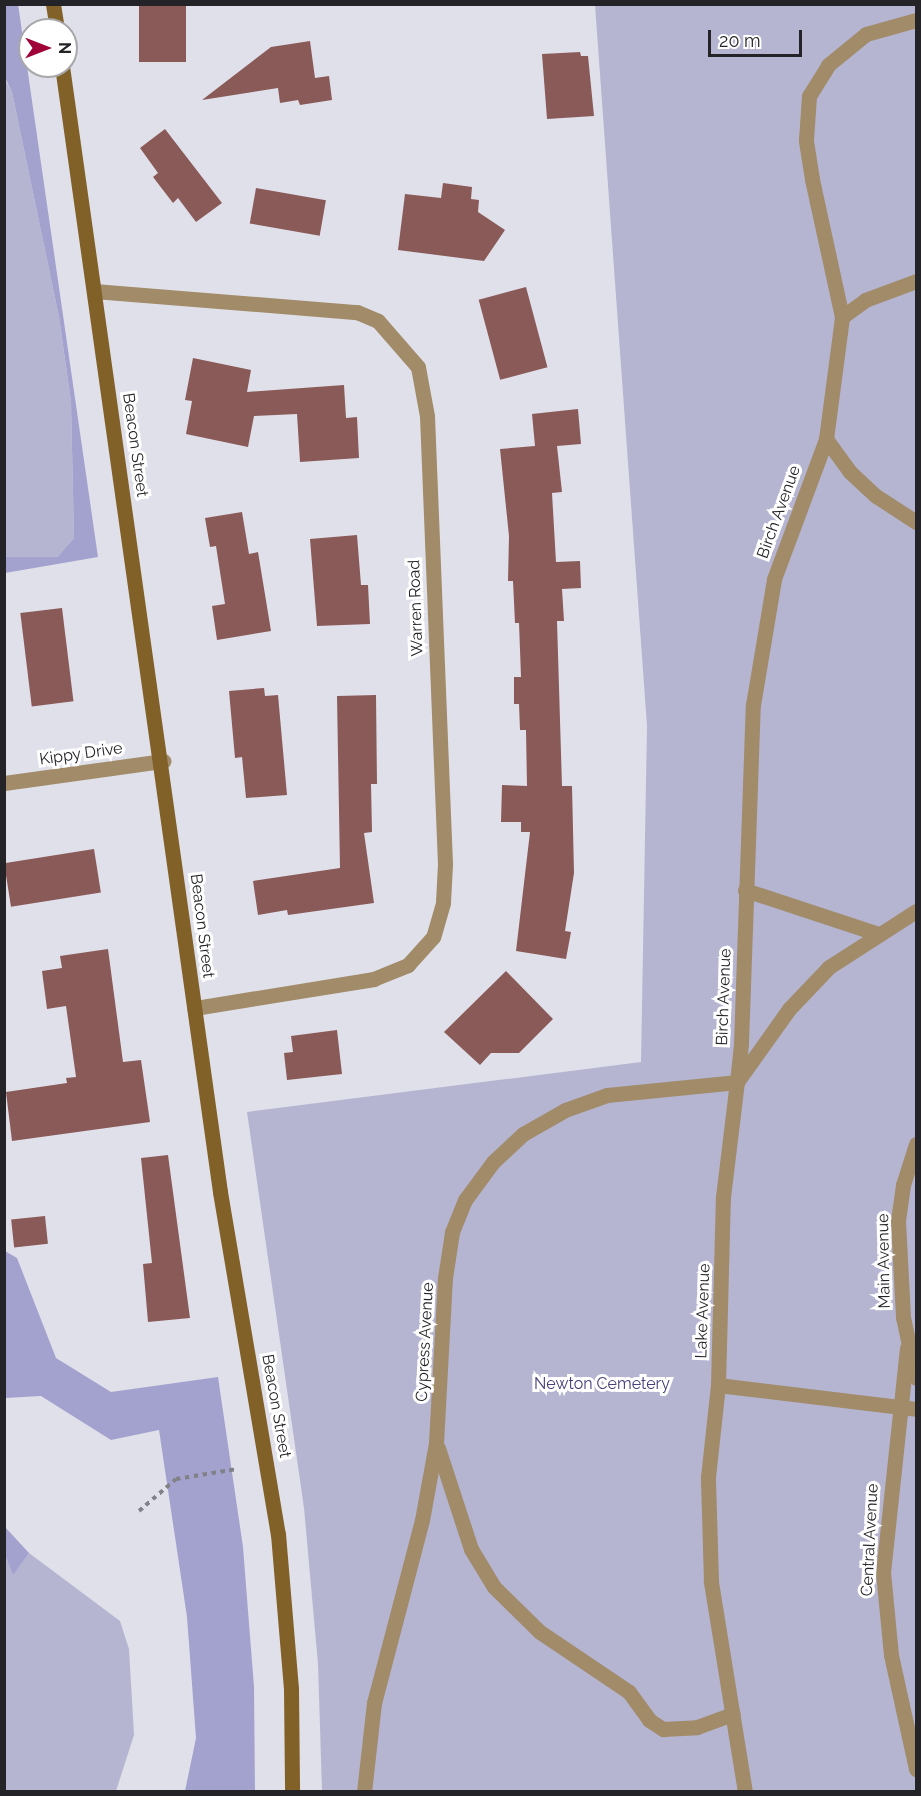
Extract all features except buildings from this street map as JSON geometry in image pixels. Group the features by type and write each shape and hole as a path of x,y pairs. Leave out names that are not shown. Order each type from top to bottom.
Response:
{"main road":[{"name":"Beacon Street","path":"64,78 163,761 194,1008 278,1534 291,1689 292,1791"}],"street":[{"name":"Birch Avenue","path":"737,1082 749,759 764,634 774,579 826,440 842,318 810,170 806,140 809,96 828,65 866,34 916,20"},
{"path":"842,318 865,300 916,281"},
{"name":"Warren Road","path":"94,291 357,312 378,321 418,367 427,416 445,864 443,903 433,937 408,965 374,980 194,1008"},
{"path":"826,440 850,472 876,496 916,522"},
{"name":"Kippy Drive","path":"4,783 163,761"},
{"path":"745,890 879,934"},
{"name":"Lake Avenue","path":"745,1791 711,1581 708,1477 718,1385 723,1197 737,1082 808,987 829,967 916,911"},
{"name":"Cypress Avenue","path":"364,1791 374,1703 422,1520 436,1443 445,1278 452,1232 465,1200 493,1162 523,1134 565,1110 607,1095 737,1082"},
{"name":"Main Avenue","path":"916,1144 903,1185 898,1221 907,1348 916,1378"},
{"name":"Central Avenue","path":"907,1348 910,1408 886,1519 884,1595 891,1655 916,1768"},
{"path":"718,1385 910,1408"},
{"path":"436,1443 471,1549 494,1587 540,1632 629,1692 649,1720 663,1729 698,1727 734,1714"}],"path":[{"path":"139,1511 176,1479 237,1469"}],"green space":[{"name":"Newton Cemetery","path":"595,5 916,5 916,1791 322,1791 318,1664 304,1508 247,1112 641,1062 647,726"},
{"path":"4,78 12,92 59,317 71,402 74,538 59,557 5,557"},
{"path":"29,1553 120,1621 129,1649 134,1735 116,1791 5,1791 5,1555 13,1574"}],"shaded area":[{"path":"18,4 20,18 18,18 18,78 29,78 98,557 5,573 5,557 58,557 74,538 71,402 59,317 12,92 5,78 5,5"},
{"path":"5,1251 17,1258 56,1358 111,1392 218,1377 243,1547 254,1687 255,1791 185,1791 196,1738 187,1617 159,1430 111,1440 41,1396 5,1398"},
{"path":"5,1527 29,1553 13,1575 5,1555"}]}
